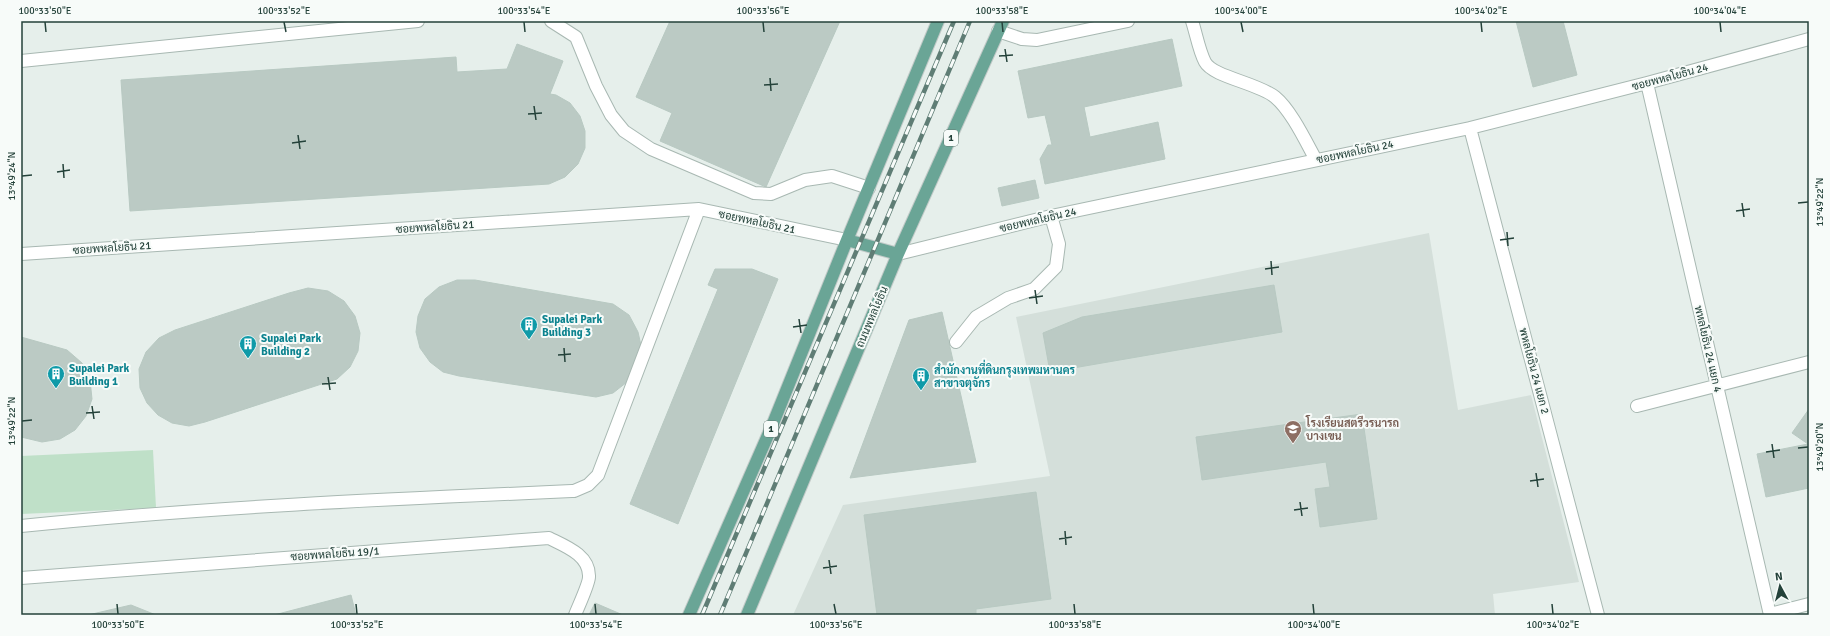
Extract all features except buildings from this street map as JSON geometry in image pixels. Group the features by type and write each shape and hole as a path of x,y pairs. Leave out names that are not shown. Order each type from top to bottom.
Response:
{"main road":[{"path":"898,254 847,240 938,21"},
{"name":"ถนนพหลโยธิน","path":"747,615 898,254 1001,26"},
{"name":"1","path":"689,615 772,426 847,240"}],"street":[{"path":"21,61 418,21"},
{"path":"551,21 576,37 596,86 611,115 624,131 651,150 754,193 771,194 805,180 832,176 869,188"},
{"path":"1001,26 1022,39 1037,40 1128,21"},
{"path":"1192,21 1205,62 1214,70 1261,88 1275,98 1295,123 1316,160"},
{"name":"ซอยพหลโยธิน 24","path":"898,254 1051,216 1470,128 1648,83 1809,39"},
{"name":"พหลโยธิน 24 แยก 4","path":"1648,83 1716,385 1770,615"},
{"name":"พหลโยธิน 24 แยก 2","path":"1470,128 1598,615"},
{"path":"21,526 105,517 432,497 574,491 588,485 598,475 699,209"},
{"name":"ซอยพหลโยธิน 21","path":"21,254 699,209 847,240"},
{"path":"956,342 976,317 1008,298 1034,289 1056,267 1059,244 1051,216"},
{"path":"1637,406 1809,362"},
{"name":"ซอยพหลโยธิน 19/1","path":"21,578 549,538 573,550 585,560 589,577 575,615"},
{"path":"1770,615 1809,604"}],"shaded area":[{"name":"โรงเรียนสตรีวรนารถ บางเขน","path":"1429,233 1458,410 1531,395 1579,582 1493,594 1495,615 793,615 843,505 1050,476 1016,317"}],"green space":[{"path":"153,450 156,508 21,514 21,456"}],"railway":[{"path":"702,615 954,21"},
{"path":"720,615 970,21"}],"place":[{"name":"Supalei Park Building 3","path":"529,340"},
{"name":"Supalei Park Building 2","path":"248,359"},
{"name":"Supalei Park Building 1","path":"56,389"},
{"name":"สำนักงานที่ดินกรุงเทพมหานคร สาขาจตุจักร","path":"921,391"},
{"name":"โรงเรียนสตรีวรนารถ บางเขน","path":"1293,444"}]}
